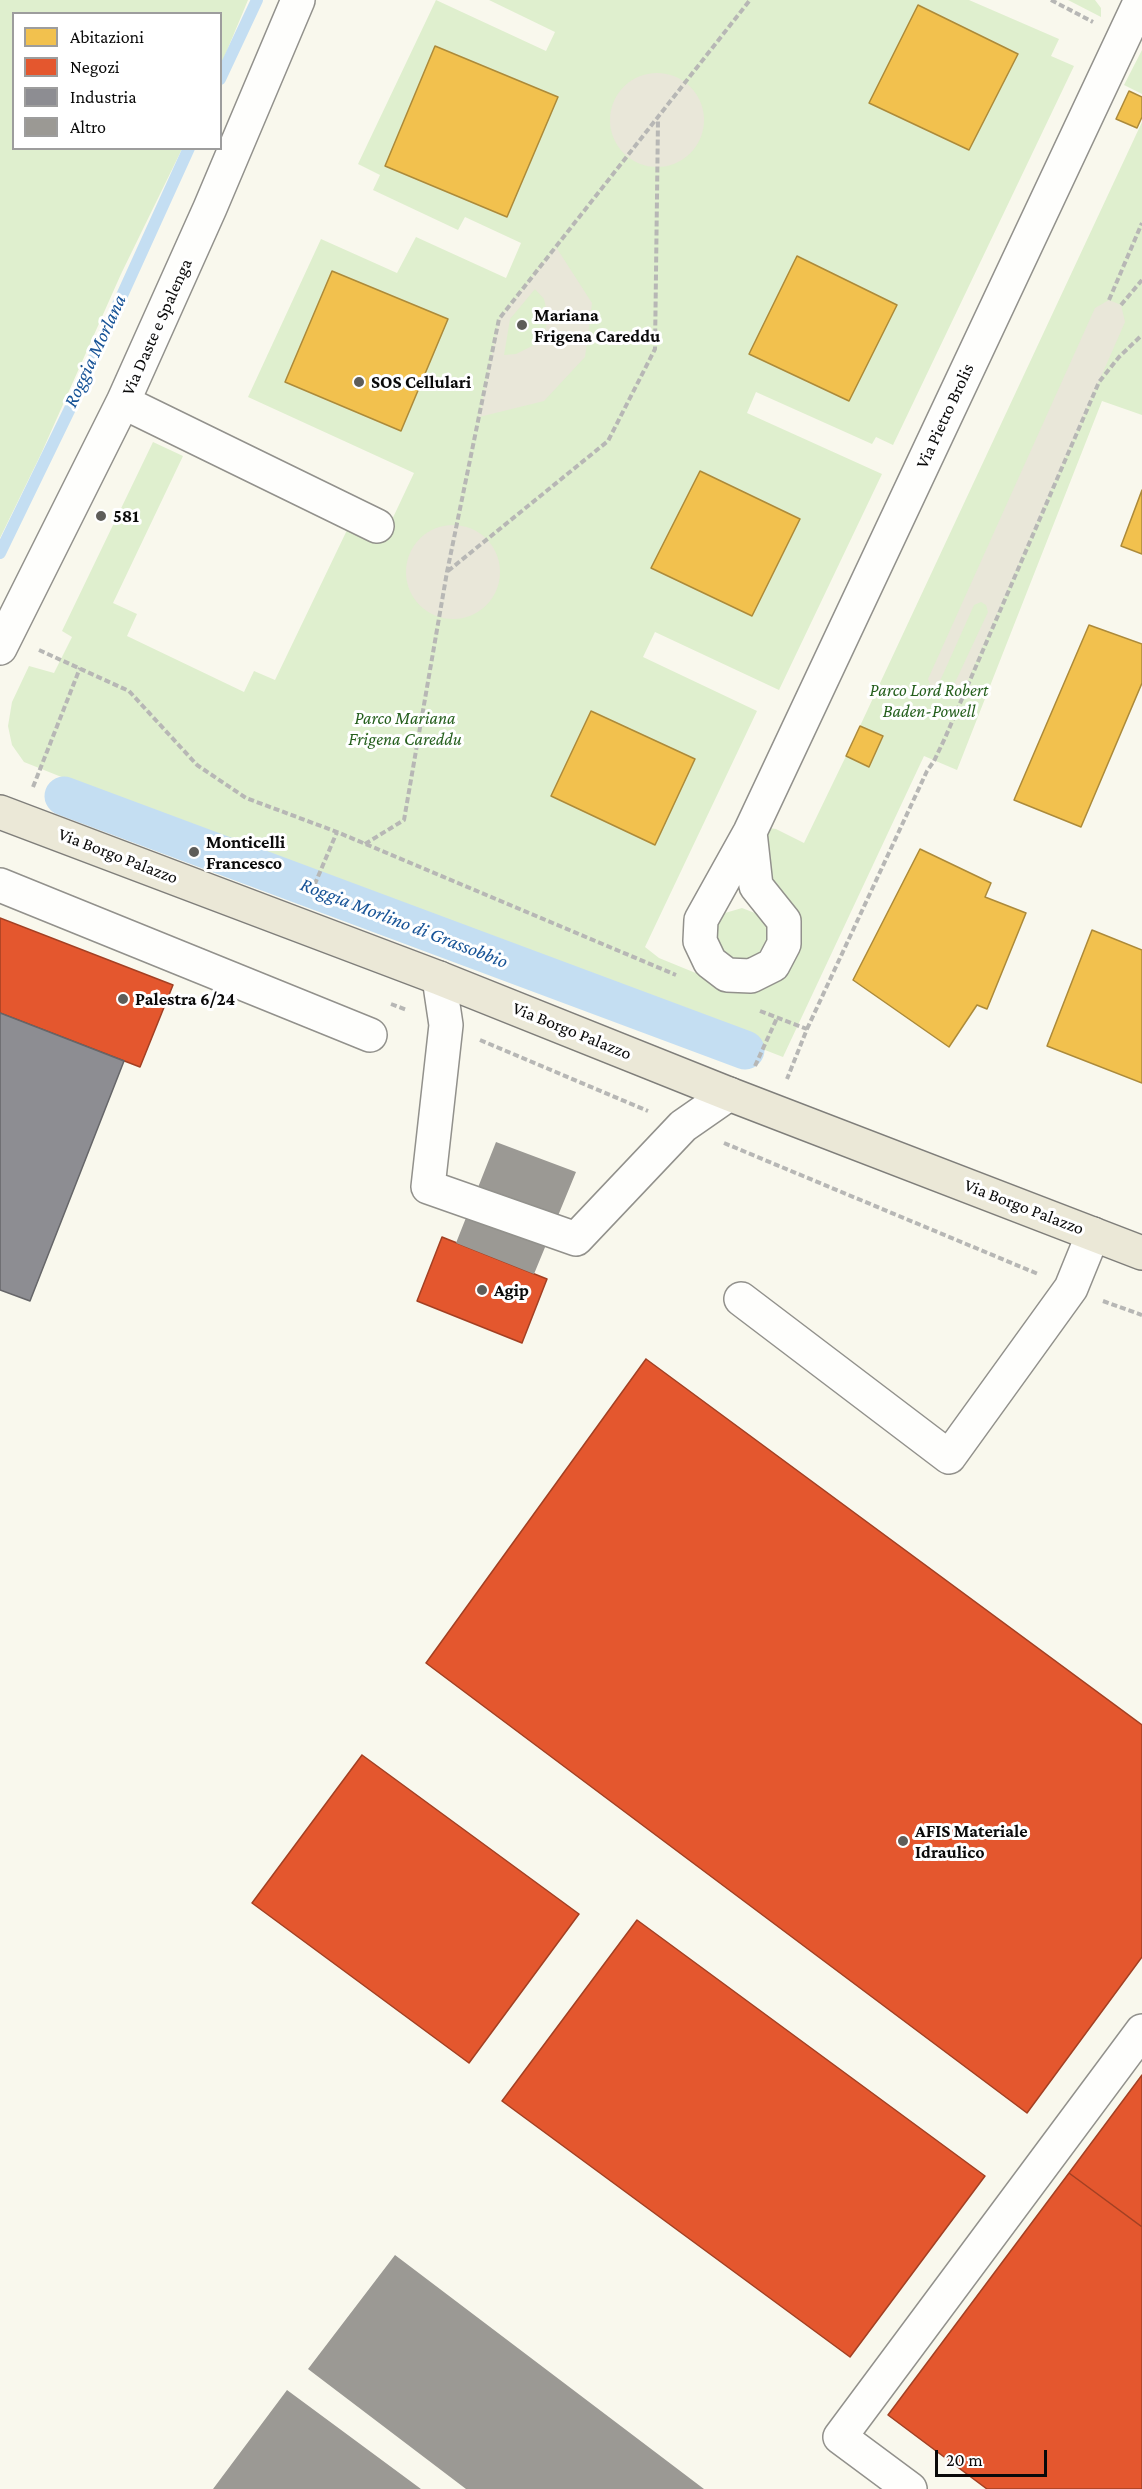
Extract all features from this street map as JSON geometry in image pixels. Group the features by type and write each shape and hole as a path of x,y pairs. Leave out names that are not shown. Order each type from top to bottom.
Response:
{"main road":[{"name":"Via Borgo Palazzo","path":"10,815 439,978 741,1083 1142,1253"}],"street":[{"name":"Via Daste e Spalenga","path":"0,648 123,402 210,208 298,0"},
{"name":"Via Pietro Brolis","path":"750,831 1141,0"},
{"path":"123,402 377,526"},
{"path":"0,885 370,1035"},
{"path":"439,978 446,1025 428,1187 576,1239 683,1125 741,1083"},
{"path":"741,1299 949,1457 1071,1288 1093,1234"},
{"path":"910,2489 840,2437 1142,2031"}],"path":[{"path":"365,844 404,820 447,572 499,319 750,0"},
{"path":"1051,0 1097,24"},
{"path":"447,572 608,441 654,349 658,119"},
{"path":"1109,300 1142,223"},
{"path":"1121,305 1142,280"},
{"path":"784,1085 807,1029 941,745 1099,382 1119,357 1142,335"},
{"path":"32,647 129,691 197,765 246,798 337,832 680,977"},
{"path":"10,815 80,668"},
{"path":"312,893 337,832"},
{"path":"380,999 1071,1288 1142,1315"},
{"path":"755,1009 807,1029"},
{"path":"741,1083 777,1018"}],"green space":[{"path":"0,0 248,0 222,63 222,12 12,12 12,150 182,150 121,274 41,454 0,538"},
{"path":"436,0 546,51 555,32 489,0 969,0 1059,39 1051,56 1074,66 893,445 876,437 872,444 756,392 747,413 882,474 779,690 655,632 643,657 757,711 645,947 659,958 725,985 783,975 770,878 761,855 768,828 776,829 804,843 846,756 869,767 883,737 860,726 1142,122 1142,415 1102,401 957,770 924,756 783,1057 24,762 12,745 8,726 12,702 29,666 54,673 72,637 62,631 153,442 183,456 113,603 137,614 127,636 244,692 254,671 275,680 348,528 381,543 414,473 248,397 321,239 397,273 416,237 506,278 521,243 465,217 458,230 373,190 380,175 358,164"},
{"path":"1068,0 1095,0 1101,8 1101,17"},
{"path":"1142,50 1142,94 1124,85"},
{"path":"742,908 760,915 769,931 769,941 760,957 742,964 719,952 715,927 725,913"}],"shaded area":[{"path":"657,73 675,76 691,86 701,102 704,120 701,138 691,154 675,164 657,167 639,164 623,154 613,138 610,120 613,102 623,86 639,76"},
{"path":"556,247 592,303 585,357 544,401 479,417 499,319","holes":["535,289 544,299 548,317 545,331 534,345 516,354 504,355 510,319"]},
{"path":"1109,300 1121,305 1125,322 961,696 946,700 934,695 928,679 1095,308","holes":["981,602 986,605 988,612 952,689 946,691 941,688 940,681 974,605"]},
{"path":"444,525 462,525 487,538 497,554 500,572 497,590 487,606 462,619 444,619 419,606 406,581 406,563 419,538"}],"building: Abitazioni":[{"path":"918,5 1018,54 969,150 869,103"},
{"path":"435,46 558,97 507,217 385,166"},
{"path":"1129,91 1142,97 1142,117 1137,128 1116,119"},
{"path":"797,256 897,305 849,401 749,354"},
{"path":"332,271 448,319 401,431 285,382"},
{"path":"700,471 800,519 752,616 651,568"},
{"path":"1142,490 1142,554 1121,546"},
{"path":"1089,625 1142,644 1142,683 1081,827 1014,800"},
{"path":"591,711 695,759 655,845 551,796"},
{"path":"860,726 883,736 869,767 846,756"},
{"path":"920,849 991,883 985,897 1026,913 987,1009 977,1005 949,1047 853,980"},
{"path":"1092,930 1142,950 1142,1083 1047,1046"}],"building: Negozi":[{"path":"0,918 173,985 140,1067 0,1013"},
{"name":"Agip","path":"442,1237 547,1279 522,1343 417,1301"},
{"name":"AFIS Materiale Idraulico","path":"646,1359 1142,1725 1142,1957 1027,2113 426,1663"},
{"path":"362,1755 579,1914 469,2063 252,1903"},
{"path":"637,1920 985,2176 850,2357 502,2101"},
{"path":"1142,2075 1142,2227 1069,2173"},
{"path":"1069,2173 1142,2227 1142,2489 987,2489 888,2415"}],"building: Industria":[{"path":"0,1013 124,1061 30,1301 0,1290"}],"building: Altro":[{"path":"496,1142 576,1172 534,1274 456,1243"},
{"path":"395,2255 704,2489 466,2489 308,2369"},
{"path":"287,2390 421,2489 213,2489"}],"waterway":[{"name":"Roggia Morlana","path":"222,75 257,0"},
{"name":"Roggia Morlana","path":"0,553 80,388 188,150"},
{"name":"Roggia Morlino di Grassobbio","path":"64,796 745,1050"}],"place":[{"name":"Mariana Frigena Careddu","path":"522,325"},
{"name":"SOS Cellulari","path":"359,382"},
{"name":"581","path":"101,516"},
{"name":"Monticelli Francesco","path":"194,852"},
{"name":"Palestra 6/24","path":"123,999"},
{"name":"Agip","path":"482,1290"},
{"name":"AFIS Materiale Idraulico","path":"903,1841"}],"park label":[{"name":"Parco Lord Robert Baden-Powell","path":"929,700"},
{"name":"Parco Mariana Frigena Careddu","path":"405,728"}]}
